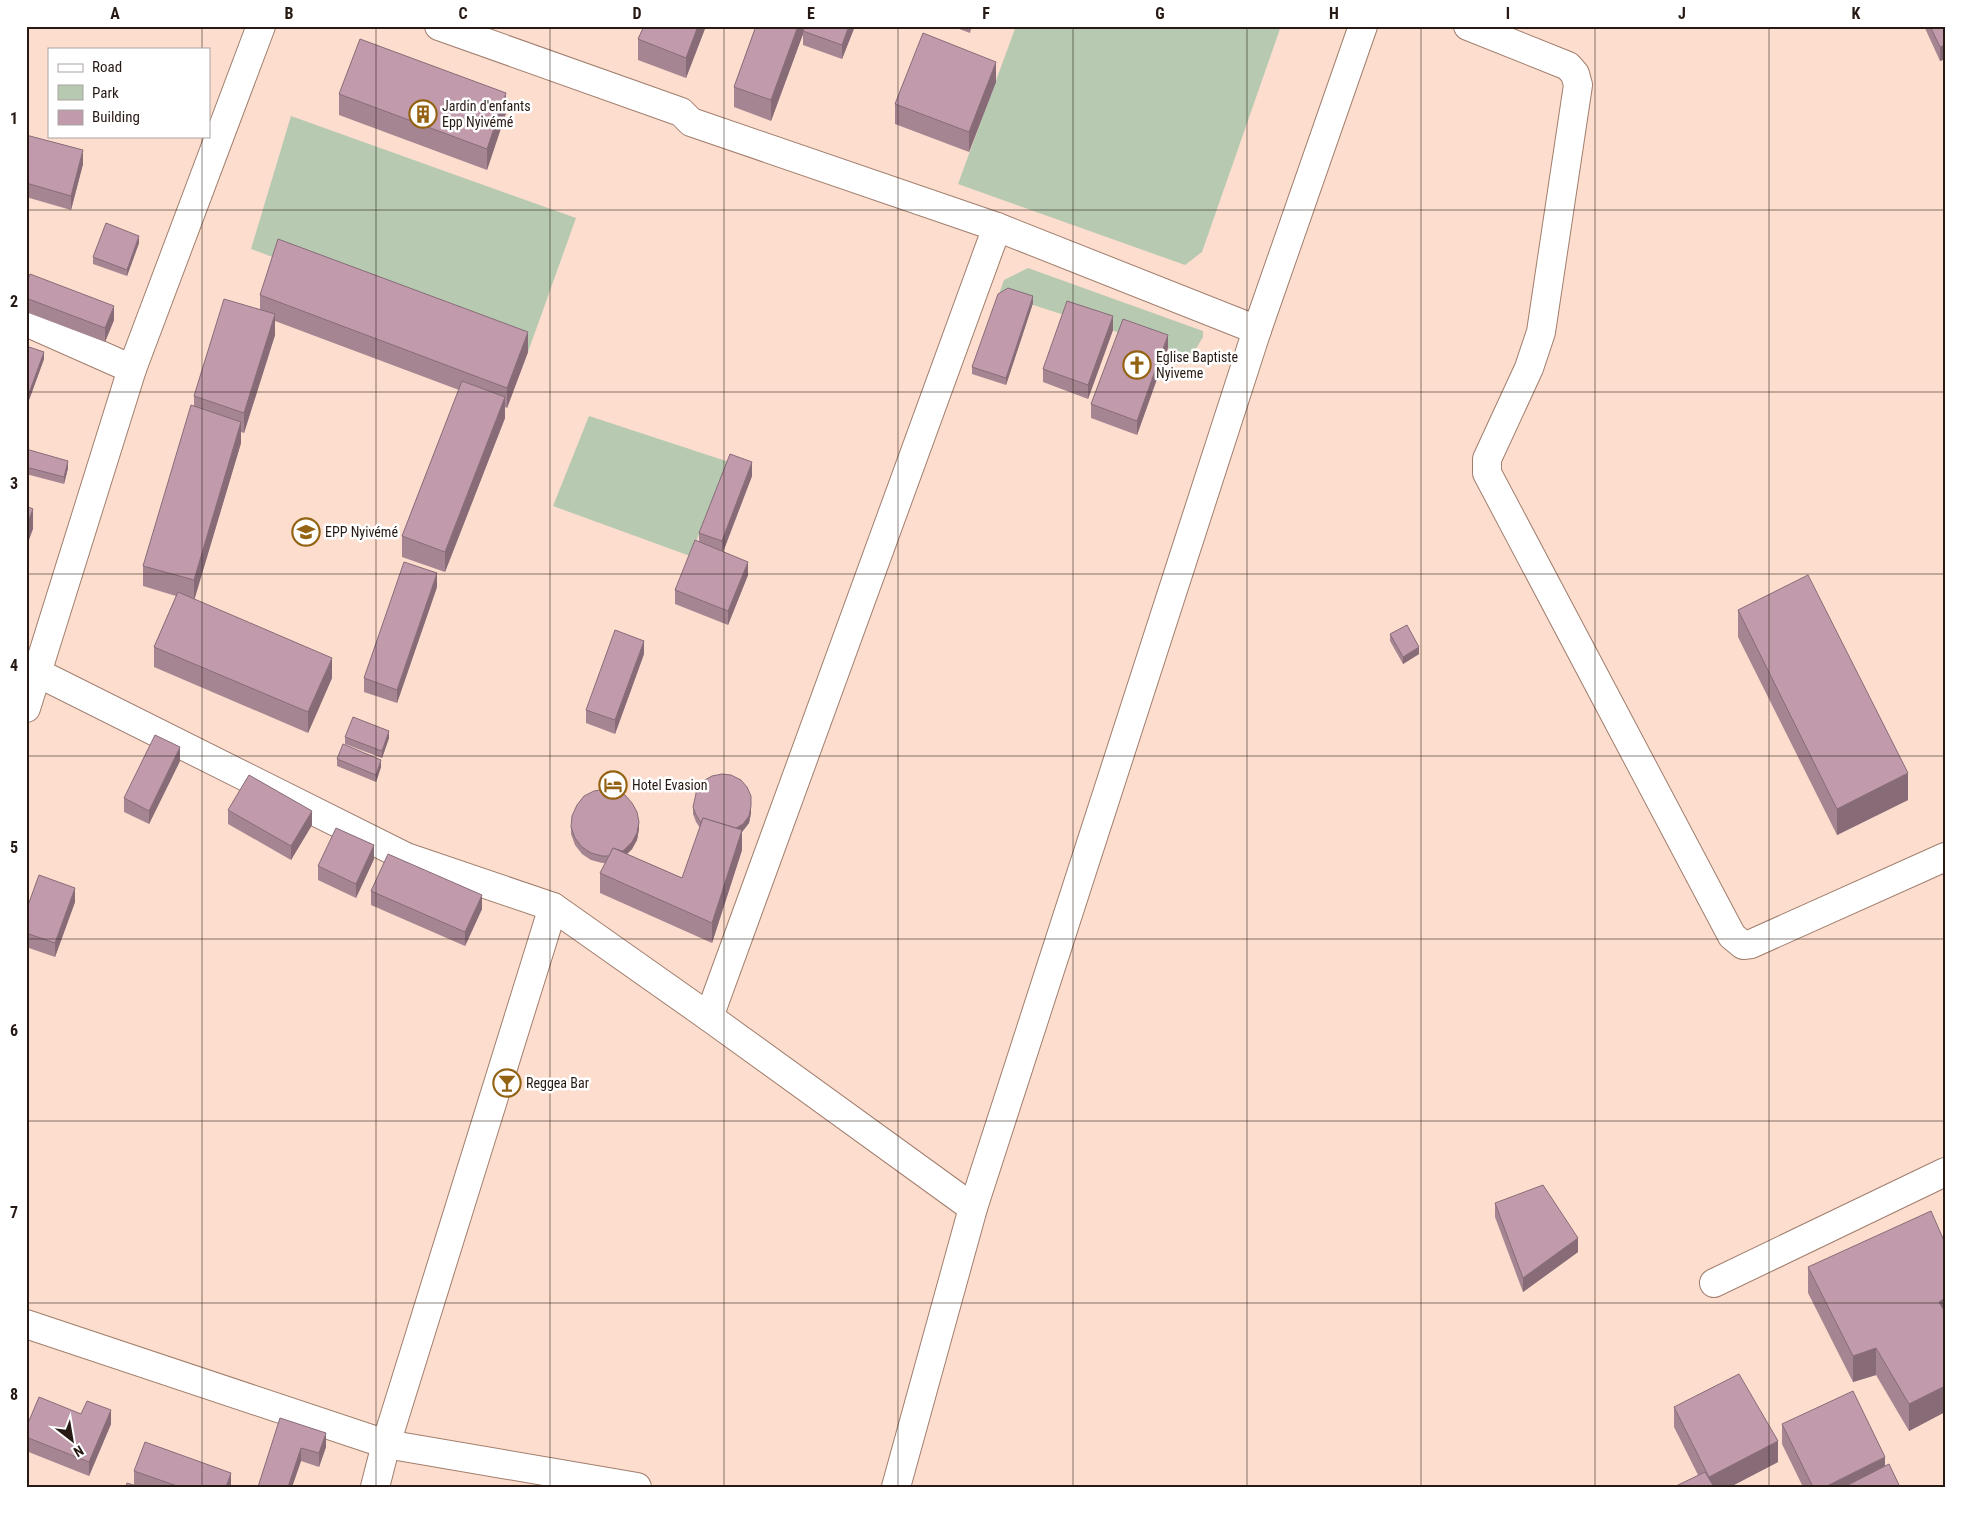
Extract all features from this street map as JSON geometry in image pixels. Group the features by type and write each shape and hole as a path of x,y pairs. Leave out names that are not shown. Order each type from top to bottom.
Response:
{"street":[{"path":"26,708 29,669 132,369 260,26"},
{"path":"439,26 681,112 691,122 997,227 1257,330"},
{"path":"896,1487 973,1208 1257,330 1364,26"},
{"path":"1468,26 1568,66 1575,74 1578,85 1541,332 1529,368 1487,459 1487,473 1732,936 1743,945 1751,944 1945,857"},
{"path":"709,1017 997,227"},
{"path":"26,322 132,369"},
{"path":"29,669 406,857 552,907 709,1017 973,1208"},
{"path":"375,1487 386,1444 552,907"},
{"path":"1714,1283 1945,1172"},
{"path":"26,1324 386,1444 637,1487"}],"green space":[{"path":"1016,26 1281,26 1202,252 1185,265 958,184"},
{"path":"291,116 576,218 528,352 251,249"},
{"path":"1028,268 1203,331 1203,337 1194,352 1186,354 999,294 1004,280"},
{"path":"589,416 729,462 690,556 553,506"}],"building":[{"path":"644,26 698,26 686,58 638,39"},
{"path":"756,26 798,26 771,100 734,87"},
{"path":"805,26 849,26 842,45 803,31"},
{"path":"1930,26 1945,26 1945,45 1940,47"},
{"path":"923,33 996,62 969,132 895,104"},
{"name":"Jardin d'enfants Epp Nyivémé","path":"360,39 506,93 487,149 339,94"},
{"path":"26,135 83,150 71,196 26,183"},
{"path":"106,223 139,236 127,270 93,257"},
{"path":"278,239 528,332 507,388 260,295"},
{"path":"30,274 114,306 105,328 26,298 26,284"},
{"path":"1008,288 1033,296 1006,378 972,367 998,294"},
{"path":"224,299 275,314 244,413 194,396"},
{"path":"1067,301 1113,316 1088,385 1043,369"},
{"path":"1123,319 1168,335 1137,421 1091,404"},
{"path":"26,346 44,352 29,393 26,391"},
{"path":"462,381 505,397 445,552 402,536"},
{"path":"191,405 241,422 194,580 143,566"},
{"path":"26,449 68,461 64,477 26,467"},
{"path":"730,454 752,462 722,541 699,533"},
{"path":"26,506 33,509 26,527"},
{"path":"695,540 748,562 728,611 675,590"},
{"path":"404,562 437,573 397,690 364,678"},
{"path":"1808,575 1908,773 1837,809 1738,610"},
{"path":"178,592 332,658 308,712 154,647"},
{"path":"1407,625 1419,647 1403,657 1390,634"},
{"path":"615,630 644,641 615,720 586,710"},
{"path":"353,717 389,731 382,751 345,737"},
{"path":"155,735 180,747 149,811 124,798"},
{"path":"343,744 381,760 376,775 337,759"},
{"path":"249,775 312,811 291,846 228,810"},
{"path":"731,775 741,780 751,796 749,816 743,824 736,828 703,818 701,823 693,807 697,789 703,781 712,776"},
{"path":"615,790 625,795 637,812 639,822 637,833 632,842 622,851 613,848 609,856 591,853 582,847 575,838 571,827 572,816 584,796 594,791"},
{"path":"703,818 742,830 712,923 600,873 613,848 682,878"},
{"path":"336,828 374,845 356,884 318,866"},
{"path":"388,854 482,895 465,932 371,891"},
{"path":"39,875 75,888 55,943 26,933 26,911"},
{"path":"1543,1185 1578,1238 1523,1278 1495,1203"},
{"path":"1931,1211 1945,1243 1945,1298 1939,1302 1945,1312 1945,1386 1909,1404 1876,1348 1853,1356 1808,1267"},
{"path":"1739,1374 1778,1441 1709,1477 1674,1407"},
{"path":"1853,1391 1885,1457 1825,1487 1813,1487 1782,1424"},
{"path":"39,1397 81,1414 87,1401 111,1410 89,1462 26,1437 26,1428"},
{"path":"280,1418 326,1433 319,1453 301,1448 288,1487 258,1487"},
{"path":"145,1442 231,1473 226,1487 180,1487 134,1471"},
{"path":"1889,1464 1900,1487 1844,1487"},
{"path":"1705,1472 1714,1487 1674,1487"},
{"path":"127,1483 140,1487 126,1487"}],"place":[{"name":"Jardin d'enfants Epp Nyivémé","path":"423,114"},
{"name":"Eglise Baptiste Nyiveme","path":"1137,365"},
{"name":"EPP Nyivémé","path":"306,532"},
{"name":"Hotel Evasion","path":"613,785"},
{"name":"Reggea Bar","path":"507,1083"}]}
